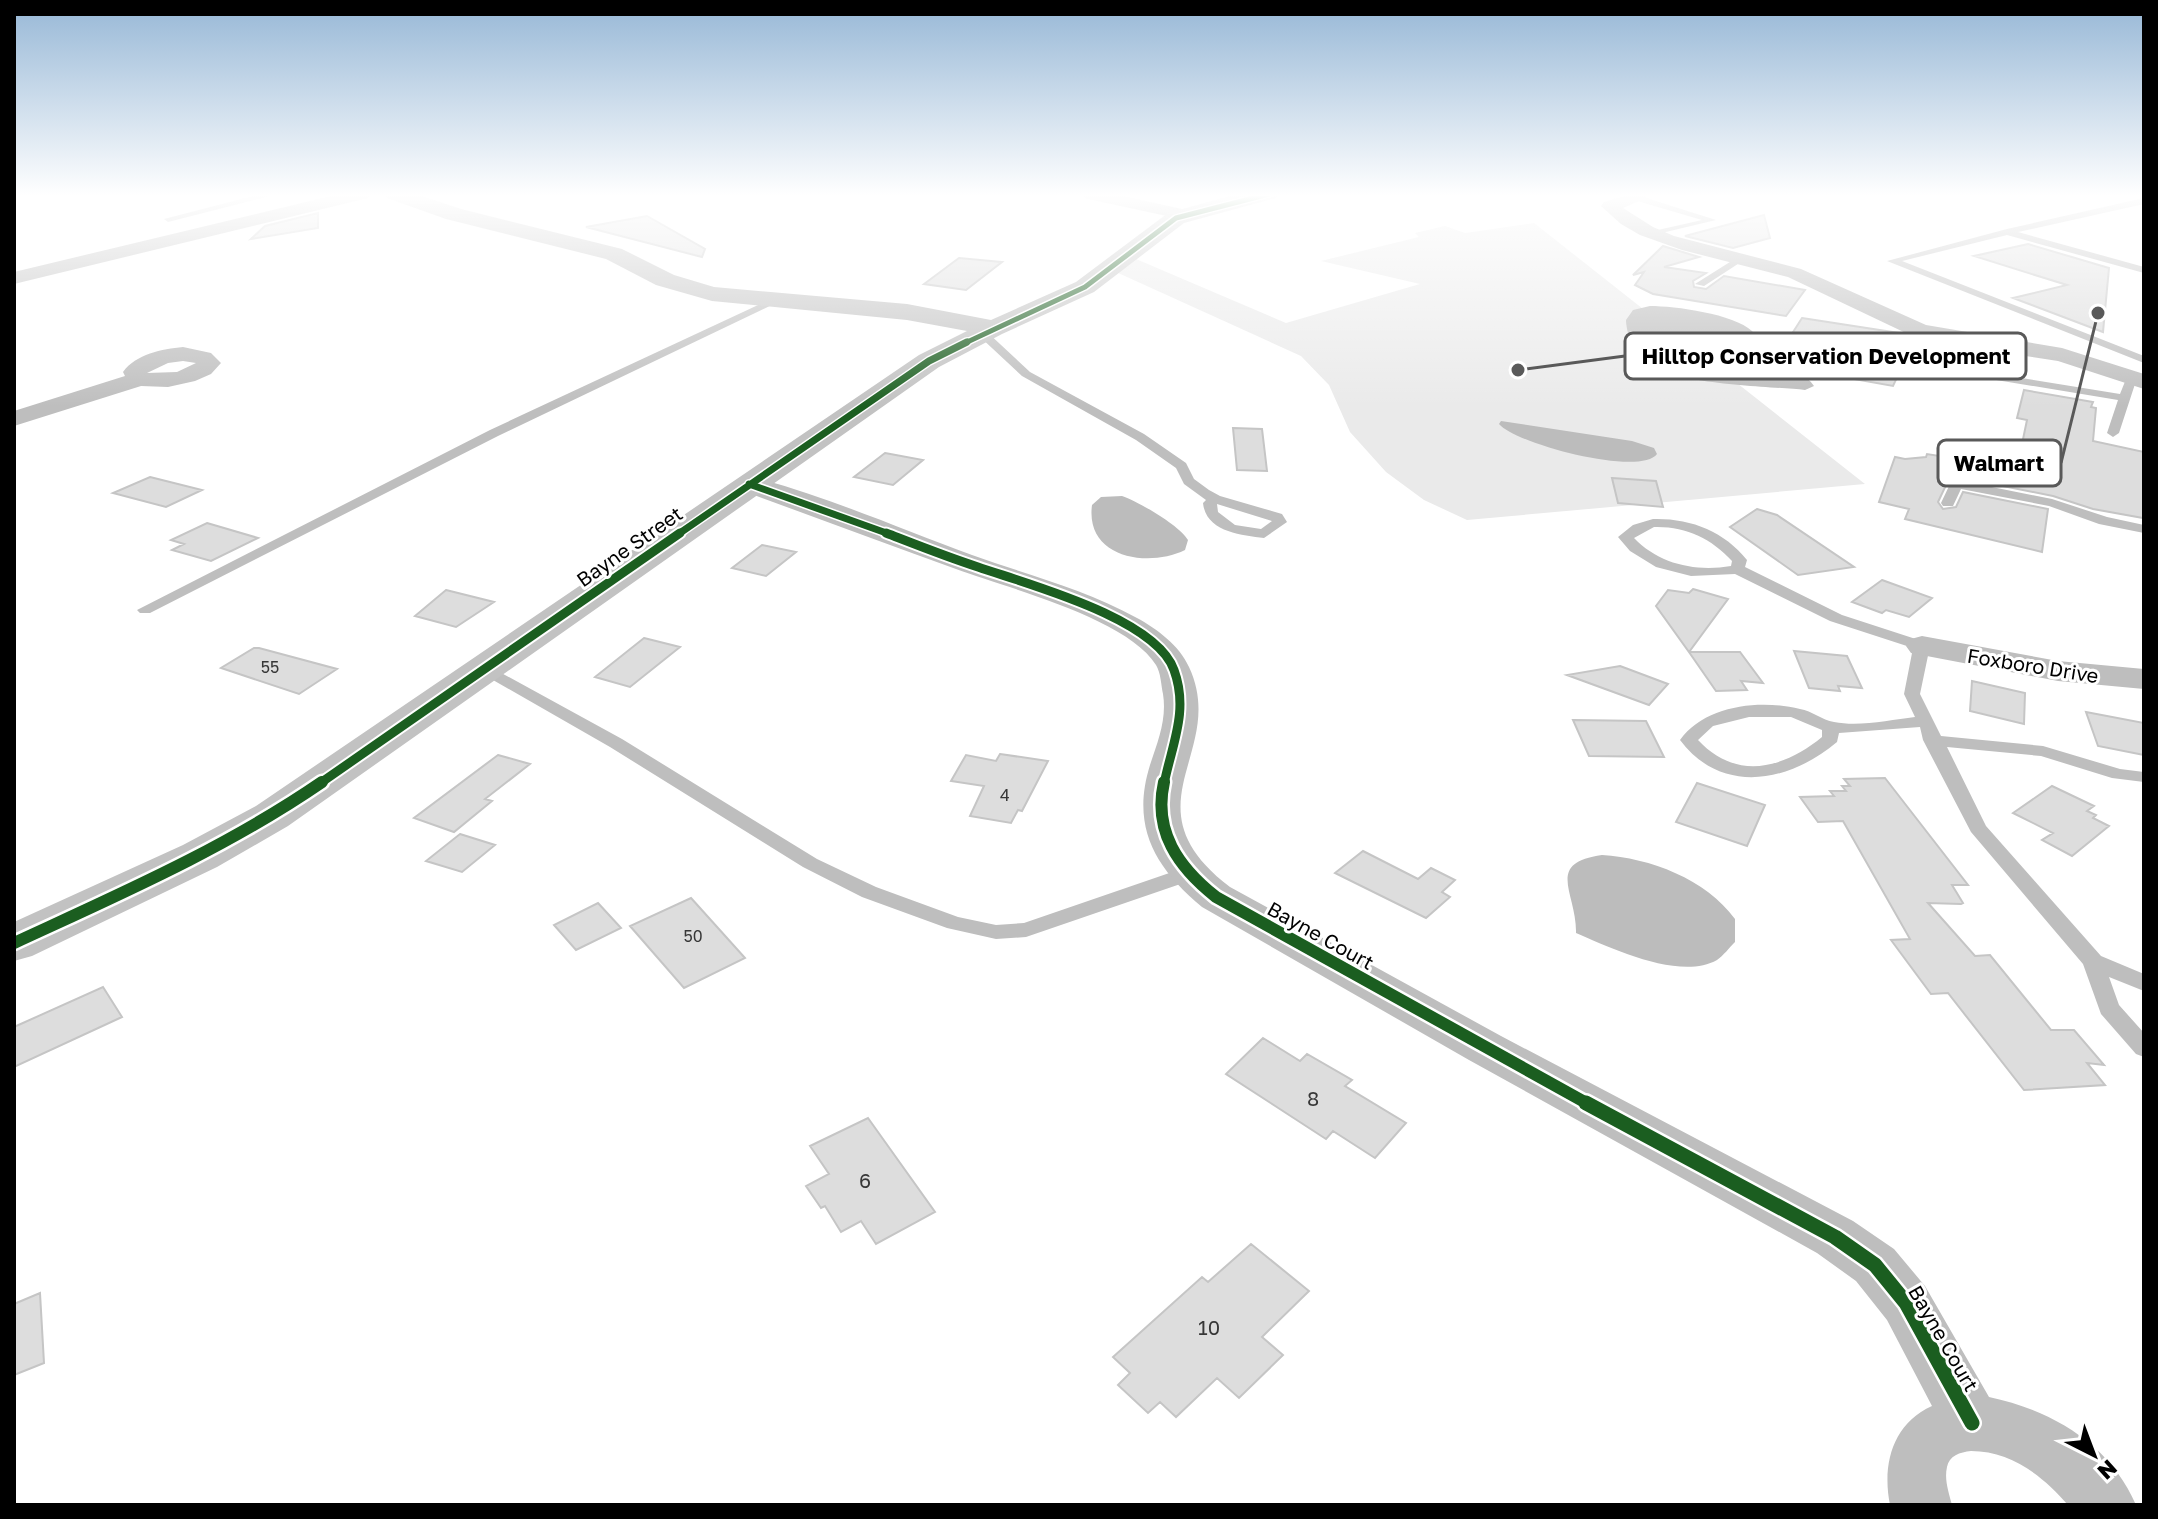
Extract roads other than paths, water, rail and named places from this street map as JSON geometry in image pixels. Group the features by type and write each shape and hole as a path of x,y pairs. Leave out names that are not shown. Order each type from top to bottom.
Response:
{"street":[{"path":"14,278 69,265"},
{"path":"635,265 694,290 773,302 907,312 987,331"},
{"name":"Bayne Street","path":"14,943 200,856 272,816 906,375 987,331 1085,287 1113,265"},
{"path":"1765,265 1789,272 1868,310 1937,352 2062,355 2142,374"},
{"path":"14,419 140,379"},
{"name":"Bayne Court","path":"749,484 1049,592 1112,617 1151,642 1167,657 1175,672 1184,711 1164,777 1160,804 1173,855 1188,874 1216,897 1835,1237 1875,1265 1906,1303 1972,1423"},
{"name":"Foxboro Drive","path":"1922,646 2058,671 2144,679"},
{"name":"Bayne Court","path":"1921,1505 1914,1470 1923,1445 1942,1429 1972,1423 2010,1429 2050,1450 2086,1480 2105,1505"}],"lane":[{"path":"1700,284 1730,265"},
{"path":"1902,265 2052,325 2142,374"},
{"path":"145,610 494,433 773,302"},
{"path":"987,331 1026,374 1140,437 1181,466 1189,481 1215,499 1266,513 1277,517 1280,522 1264,534 1231,529 1211,513 1210,503 1215,499"},
{"path":"1854,340 1849,353 1937,352 2125,398"},
{"path":"2113,433 2130,381 2142,374"},
{"path":"1948,503 1957,484 2052,503 2104,521 2144,529"},
{"path":"1737,569 1740,560 1731,548 1696,529 1674,523 1653,523 1635,528 1625,537 1647,557 1668,565 1716,574 1737,569 1836,618 1922,646 1912,694 1978,828 2093,961 2109,1008 2144,1048"},
{"path":"485,669 616,743 810,863 869,892 954,923 996,932 1026,930 1188,874"},
{"path":"1830,727 1831,738 1821,748 1783,768 1760,773 1717,764 1698,753 1689,740 1695,729 1714,719 1737,714 1791,712 1815,718 1830,727 1928,731 2043,751 2118,774 2144,777"},
{"path":"2118,774 2144,790"},
{"path":"2093,961 2144,983"}],"place":[{"name":"Walmart","path":"2098,313"},
{"name":"Hilltop Conservation Development","path":"1518,370"}]}
